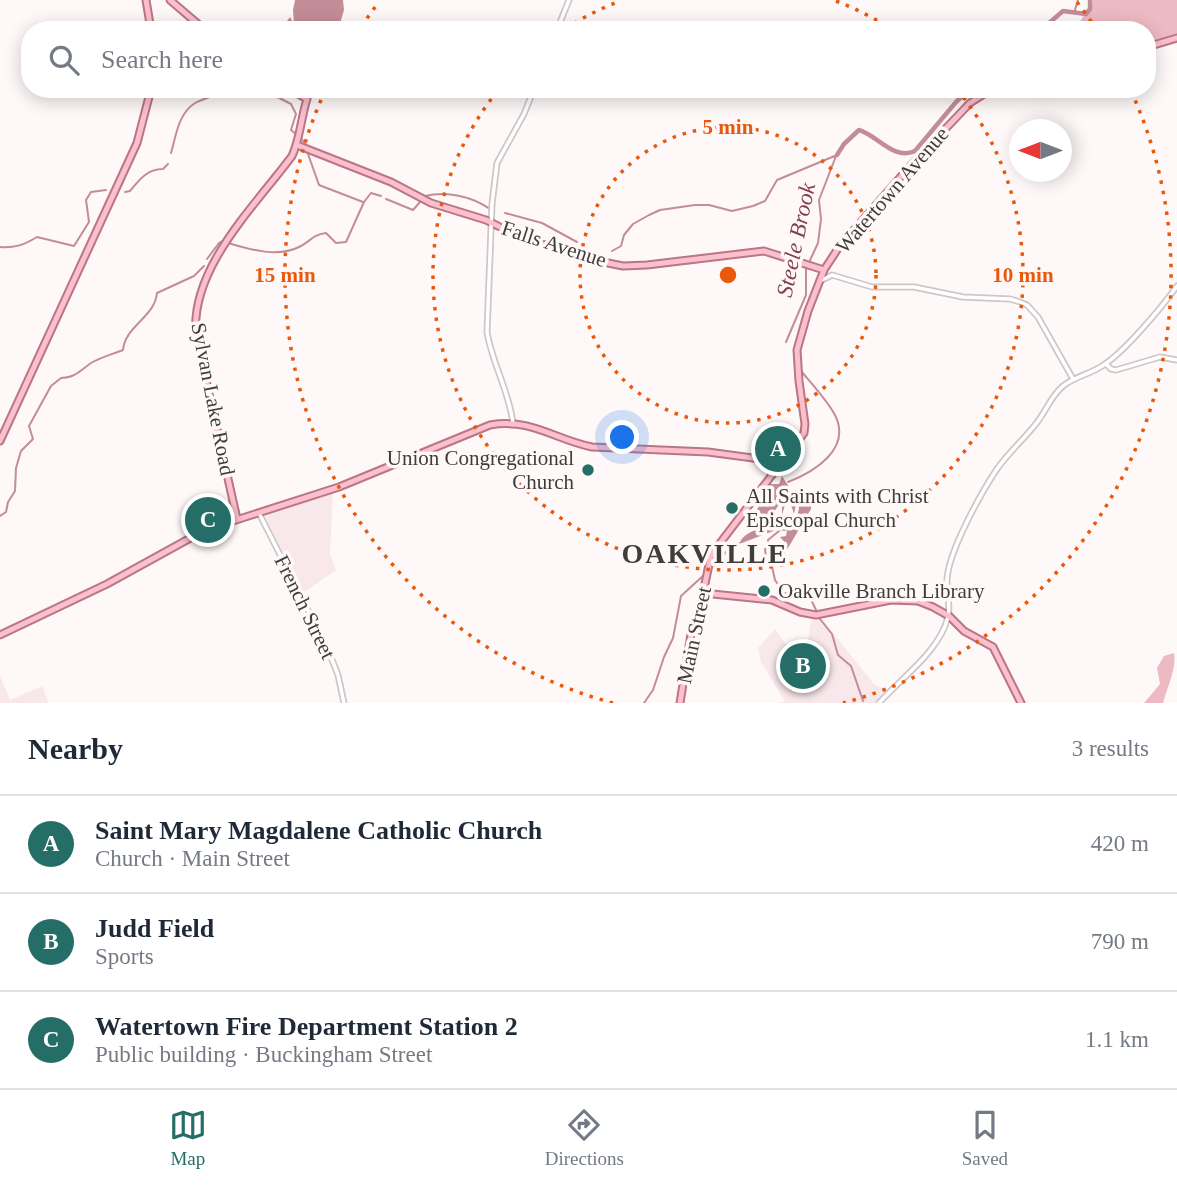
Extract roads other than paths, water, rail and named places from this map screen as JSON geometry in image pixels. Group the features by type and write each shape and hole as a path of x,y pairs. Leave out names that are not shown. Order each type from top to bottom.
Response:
{"main road":[{"path":"146,0 150,21"},
{"path":"170,0 194,21"},
{"path":"1156,44 1177,38"},
{"path":"0,441 137,143 149,98"},
{"name":"Sylvan Lake Road","path":"237,519 196,335 195,318 208,275 227,242 292,156 297,145 305,98"},
{"name":"Watertown Avenue","path":"799,388 798,346 824,270 839,247 912,164 978,98"},
{"name":"Falls Avenue","path":"297,145 390,182 431,203 486,220 522,238 547,244 576,256 623,266 764,251 824,270"},
{"name":"Main Street","path":"680,703 691,634 714,550 800,440 804,430 799,388"},
{"path":"0,635 107,584 194,535 339,486 490,425 529,425 574,443 592,447 708,452 783,462"},
{"path":"703,593 772,600 800,612 816,615 905,599 918,601 939,610 964,631 993,647 1021,703"},
{"path":"939,610 948,606"}],"street":[{"path":"561,21 569,0"},
{"path":"513,423 512,410 489,346 487,332 492,225 498,158 522,119 530,98"},
{"path":"817,284 828,276 846,278 872,287 914,287 963,297 1010,299 1020,302 1027,305 1038,317 1073,379"},
{"path":"879,703 925,657 949,617 949,567 970,517 1005,459 1036,424 1056,393 1073,379 1106,364 1165,303 1177,286"},
{"path":"1106,364 1116,370 1160,357 1177,360"},
{"name":"French Street","path":"259,513 329,652 338,675 344,703"},
{"path":"944,626 955,623"}],"waterway":[{"name":"Steele Brook","path":"1074,13 1078,0"},
{"name":"Steele Brook","path":"1051,21 1063,11 1086,14 1090,9 1090,0"},
{"path":"171,153 178,126 185,113 195,103 208,98"},
{"path":"279,98 291,104 296,114 291,130 296,134"},
{"name":"Steele Brook","path":"837,155 859,130 900,153 915,151 960,98"},
{"path":"300,137 307,146"},
{"path":"308,154 319,185 363,202"},
{"path":"612,251 621,246 624,235 633,224 660,210 709,205 732,211 753,206 765,201 777,180 837,155"},
{"name":"Steele Brook","path":"786,342 806,295 806,269 818,243 821,219 819,200 836,156"},
{"path":"125,192 130,191 148,173 163,169 168,164"},
{"path":"0,247 19,245 37,237 74,246 89,222 86,200 91,192 106,190"},
{"path":"228,243 255,250 284,252 326,233 336,243 346,242 364,202 371,193 381,196"},
{"path":"425,196 459,196 490,209"},
{"path":"386,199 413,210 420,202"},
{"path":"505,213 542,223 577,242"},
{"path":"207,259 223,241"},
{"path":"0,516 6,512 8,502 15,491 16,468 21,451 33,439 29,426 51,386 61,378 70,377 95,361 123,350 129,334 151,309 157,293 194,276 204,266"},
{"name":"Steele Brook","path":"788,482 809,472 828,458 838,438 839,427 835,415 801,371"},
{"path":"779,531 768,540 769,547 765,549 775,580 784,593 809,595 816,610"},
{"name":"Steele Brook","path":"710,569 728,550 743,541"},
{"name":"Steele Brook","path":"644,703 653,690 673,638 681,596 704,575"},
{"path":"820,619 832,634 838,655 851,666 863,701"}],"place":[{"name":"Saint Mary Magdalene Catholic Church","path":"778,449"},
{"name":"Union Congregational Church","path":"588,470"},
{"name":"All Saints with Christ Episcopal Church","path":"732,508"},
{"name":"Watertown Fire Department Station 2","path":"208,520"},
{"name":"Oakville Branch Library","path":"764,591"},
{"name":"Judd Field","path":"803,666"}],"district":[{"name":"OAKVILLE","path":"705,553"}]}
